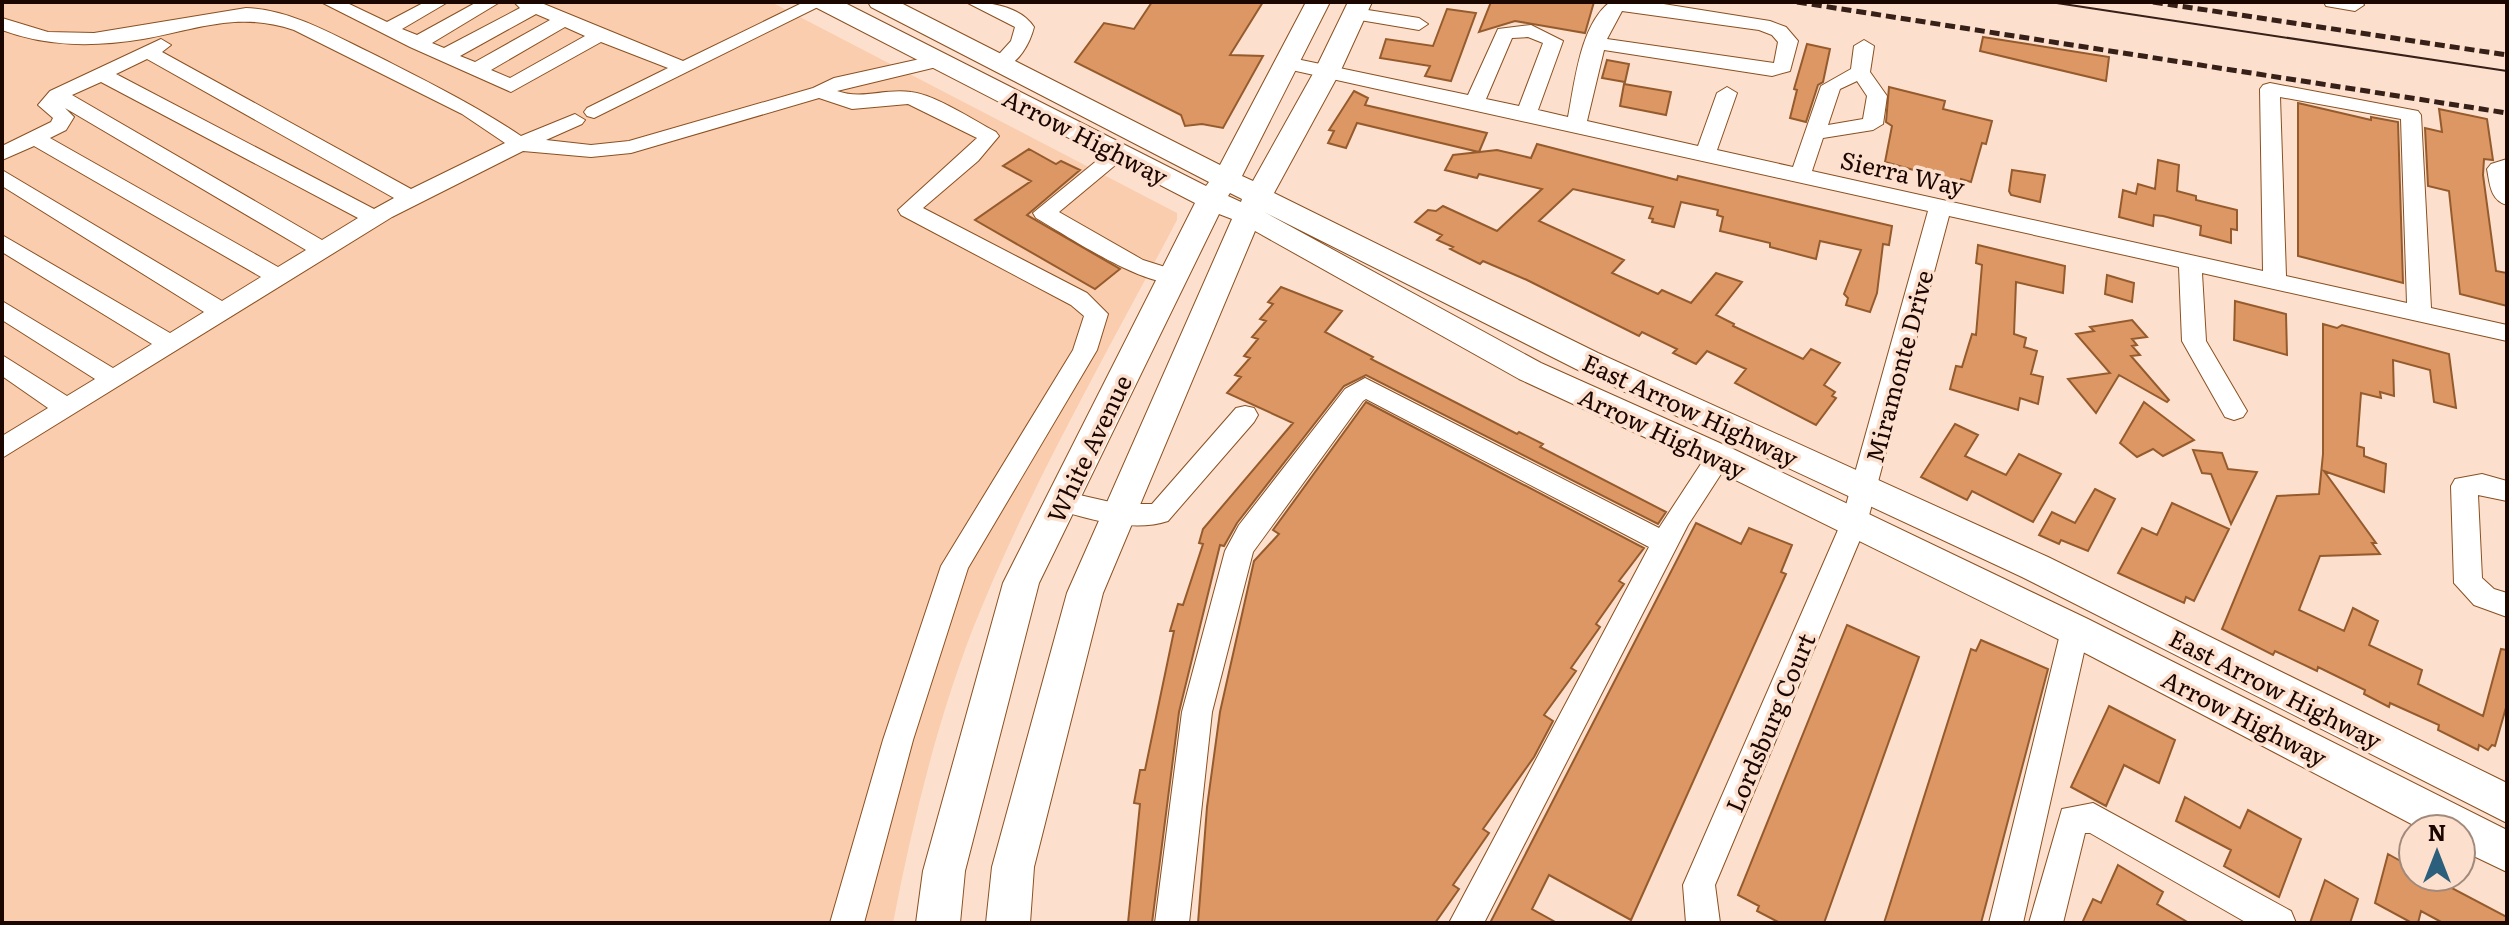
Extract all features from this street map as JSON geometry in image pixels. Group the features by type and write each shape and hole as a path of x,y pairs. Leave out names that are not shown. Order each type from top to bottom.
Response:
{"main road":[{"name":"Arrow Highway","path":"821,2 1118,153 1253,204 1530,371 1719,457 1859,506 2075,630 2507,852"},
{"path":"880,2 1001,63 1219,189"},
{"name":"White Avenue","path":"938,923 944,871 1021,583 1173,277 1318,2"},
{"path":"1008,923 1013,867 1085,593 1253,204 1328,70 1357,8"},
{"name":"East Arrow Highway","path":"1253,204 1587,361 1859,506 2035,567 2507,804"}],"street":[{"path":"333,2 511,86"},
{"path":"360,16 386,2"},
{"path":"388,29 439,2"},
{"path":"417,43 491,2"},
{"path":"2,448 374,218 520,144 821,2"},
{"path":"975,2 1021,22 1025,27 1020,43 1001,63"},
{"path":"2333,2 2355,5 2353,2"},
{"path":"445,56 529,4 684,68"},
{"path":"1576,126 1597,43 1607,14 1616,6 1634,5 1763,25 1779,31 1788,41 1783,67 1772,70 1597,43"},
{"path":"1357,8 1419,24"},
{"path":"2,24 28,36 62,41 100,40 222,16 253,14 301,26 469,110 520,144 591,151 631,147 820,92 841,82 938,61"},
{"path":"2,154 59,126 64,117 48,105 57,95 222,16"},
{"path":"476,70 564,20"},
{"path":"1474,103 1505,33 1531,31 1553,41 1526,115"},
{"path":"469,110 600,35"},
{"path":"1816,133 1873,124 1877,96 1860,72 1864,46"},
{"path":"148,52 411,198"},
{"name":"Sierra Way","path":"1287,63 2507,333"},
{"path":"1800,176 1831,86 1860,72"},
{"path":"101,74 374,218"},
{"path":"2275,281 2270,89 2411,115 2419,313"},
{"path":"820,92 852,103 891,97 912,98 989,136 978,151 923,194 909,210 1079,299 1096,314 1085,350 955,566 898,740 847,923"},
{"path":"1705,155 1727,93"},
{"path":"57,95 322,250"},
{"path":"35,138 278,277"},
{"path":"1118,153 1044,213 1135,265 1173,277"},
{"path":"2507,165 2498,169 2502,192 2507,198"},
{"path":"2,177 222,312"},
{"name":"Miramonte Drive","path":"1859,506 1940,208"},
{"path":"2,242 170,344"},
{"path":"2190,262 2194,341 2234,411"},
{"path":"2,309 113,379"},
{"path":"2,364 67,408"},
{"path":"1172,923 1197,712 1239,551 1249,533 1354,395 1365,387 1665,543"},
{"path":"1062,501 1119,514 1159,514 1245,415"},
{"path":"1466,923 1678,518 1719,457"},
{"path":"2507,491 2482,484 2464,486 2468,583 2484,597 2507,605"},
{"name":"Lordsburg Court","path":"1703,923 1699,885 1859,506"},
{"path":"2006,923 2075,630"},
{"path":"2046,923 2073,819 2093,818 2279,923"}],"shaded area":[{"path":"2,2 771,2 1177,213 1177,220 1043,474 972,631 926,776 893,923 2,923"}],"building":[{"path":"1152,2 1263,2 1230,55 1263,56 1223,128 1202,124 1185,126 1181,115 1075,62 1104,23 1134,29"},
{"path":"1491,2 1594,2 1585,33 1515,21 1479,32"},
{"path":"1447,9 1476,13 1451,81 1425,76 1430,66 1380,58 1386,39 1433,46"},
{"path":"1983,37 2109,57 2106,81 1980,51"},
{"path":"1807,44 1830,49 1823,82 1818,85 1806,122 1790,118 1797,90 1794,89"},
{"path":"1607,60 1629,64 1625,82 1602,78"},
{"path":"1624,84 1671,92 1666,115 1620,106"},
{"path":"1889,87 1945,101 1943,109 1992,121 1971,182 1961,179 1960,183 1885,162 1892,126 1886,122"},
{"path":"1354,91 1368,98 1365,105 1487,133 1479,152 1357,123 1346,148 1328,143 1334,131 1329,130"},
{"path":"2298,103 2371,120 2371,117 2398,122 2403,283 2298,256"},
{"path":"2439,109 2487,119 2493,160 2484,159 2483,175 2496,271 2507,273 2507,306 2460,294 2449,191 2428,186 2425,128 2442,132"},
{"path":"1537,144 1677,180 1678,176 1892,226 1889,245 1883,244 1877,293 1870,312 1846,305 1848,298 1844,294 1861,250 1820,241 1816,259 1770,247 1770,243 1720,231 1723,217 1717,215 1718,210 1681,202 1674,227 1652,222 1653,219 1649,218 1653,207 1573,189 1539,221 1624,260 1612,273 1658,294 1662,290 1691,303 1716,273 1742,282 1716,315 1803,359 1811,349 1840,363 1824,385 1835,392 1832,396 1836,398 1816,425 1735,383 1746,369 1707,351 1696,364 1673,353 1677,349 1642,332 1639,336 1527,280 1483,261 1480,264 1450,249 1453,247 1437,240 1442,235 1415,222 1428,210 1436,211 1443,206 1497,231 1542,189 1479,174 1477,178 1445,170 1453,155 1497,150 1531,158"},
{"path":"1029,149 1056,164 1061,161 1080,170 1027,215 1120,269 1095,289 975,220 1031,181 1003,166"},
{"path":"2158,160 2179,165 2177,191 2196,196 2196,200 2237,210 2237,230 2231,229 2231,243 2200,235 2201,226 2163,216 2154,215 2153,226 2119,217 2123,190 2136,194 2138,184 2155,189"},
{"path":"2012,170 2045,175 2040,202 2011,195"},
{"path":"1978,245 2065,266 2063,293 2016,282 2014,334 2026,338 2024,347 2037,351 2031,374 2043,377 2038,404 2020,398 2018,410 1950,389 1956,366 1962,367 1972,334 1976,335 1982,265 1976,263"},
{"path":"2107,275 2134,283 2132,302 2105,294"},
{"path":"1281,287 1342,311 1325,332 1373,357 1371,359 1517,434 1519,432 1543,444 1540,447 1666,512 1658,524 1366,375 1344,386 1237,523 1224,546 1220,545 1179,712 1152,923 1128,923 1140,804 1134,803 1140,770 1145,770 1174,631 1170,631 1178,604 1183,605 1203,544 1199,543 1203,529 1293,423 1227,393 1241,377 1235,375 1250,358 1244,356 1258,339 1252,337 1266,321 1260,319 1273,304 1268,302"},
{"path":"2235,301 2286,314 2287,355 2234,340"},
{"path":"2132,320 2147,337 2132,339 2137,345 2132,346 2140,355 2131,356 2169,400 2167,402 2119,375 2096,413 2068,379 2110,373 2076,334 2094,331 2090,327"},
{"path":"2323,324 2337,328 2342,325 2449,354 2456,408 2434,402 2430,370 2393,360 2394,396 2380,392 2381,398 2361,393 2357,446 2364,448 2364,456 2386,464 2384,492 2324,471 2376,543 2372,543 2380,554 2320,556 2299,610 2344,631 2353,608 2378,621 2369,645 2422,670 2418,684 2483,716 2501,649 2507,650 2507,704 2495,746 2488,750 2479,745 2478,750 2438,730 2439,725 2390,703 2389,707 2364,694 2365,690 2318,667 2317,671 2275,651 2273,655 2222,629 2277,496 2319,494 2323,454"},
{"path":"1366,402 1644,548 1619,581 1624,584 1596,624 1600,627 1571,668 1576,671 1544,715 1553,721 1534,757 1483,829 1489,833 1453,885 1459,889 1435,923 1198,923 1207,807 1220,712 1254,561 1279,534 1273,530"},
{"path":"2144,402 2194,440 2163,456 2153,449 2137,457 2120,443"},
{"path":"1955,424 1978,435 1965,456 2006,475 2019,454 2061,474 2033,522 1972,491 1967,500 1921,477"},
{"path":"2193,450 2222,453 2228,469 2257,472 2231,524 2211,474 2202,473"},
{"path":"2095,489 2115,499 2088,551 2039,535 2052,512 2075,523"},
{"path":"2172,503 2229,529 2194,601 2186,597 2184,603 2118,573 2142,528 2157,535"},
{"path":"1696,523 1741,544 1749,528 1792,545 1781,572 1786,574 1631,920 1549,875 1532,909 1557,923 1490,923"},
{"path":"1847,625 1919,657 1824,923 1780,923 1757,911 1759,906 1738,895"},
{"path":"1981,640 2048,669 1981,923 1884,923 1971,649 1976,651"},
{"path":"2109,706 2175,740 2159,783 2124,765 2106,806 2071,787"},
{"path":"2185,797 2240,828 2248,810 2301,839 2279,897 2224,866 2231,850 2176,821"},
{"path":"2388,854 2397,859 2397,893 2461,893 2507,917 2507,923 2443,923 2421,911 2418,923 2412,923 2375,903"},
{"path":"2118,865 2163,892 2157,904 2189,923 2082,923 2093,899 2101,903"},
{"path":"2325,880 2358,899 2350,923 2310,923"}],"tram line":[{"path":"2050,2 2507,71"}],"railway":[{"path":"1797,2 2507,113"},
{"path":"2153,2 2507,55"}]}
